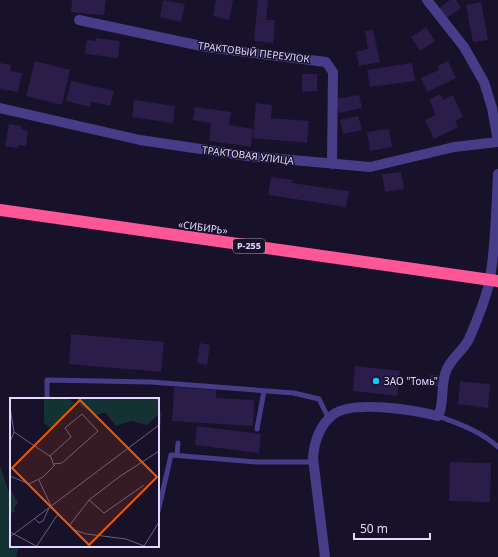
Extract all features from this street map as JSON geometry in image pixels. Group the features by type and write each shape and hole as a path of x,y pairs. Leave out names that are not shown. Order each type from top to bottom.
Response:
{"highway":[{"name":"«СИБИРЬ»","path":"0,210 494,280"}],"street":[{"path":"427,0 464,47 484,82 492,108 498,141"},
{"name":"ТРАКТОВЫЙ ПЕРЕУЛОК","path":"79,20 206,47 326,62 333,72 332,164"},
{"name":"ТРАКТОВАЯ УЛИЦА","path":"0,108 140,140 248,156 370,167 454,147 498,141"},
{"path":"325,557 314,462 314,445 322,427 335,413 344,410 384,408 406,409 438,416 442,408 441,398 446,372 452,360 463,349 469,338 494,280 498,174"}],"lane":[{"path":"47,398 47,380 151,382 294,393 319,399 329,419"},
{"path":"257,429 264,391"},
{"path":"438,416 476,431 498,447"},
{"path":"177,455 178,443"},
{"path":"159,508 171,455 256,462 314,462"}],"green space":[{"path":"0,466 10,495 10,547 19,547 16,557 0,557"}],"building":[{"path":"72,0 106,0 104,15 71,12"},
{"path":"163,0 185,4 181,22 160,17"},
{"path":"216,0 233,0 229,20 213,16"},
{"path":"258,0 268,0 266,20 275,20 273,43 254,41"},
{"path":"450,0 456,0 461,8 445,19 438,9"},
{"path":"481,2 488,40 473,42 466,5"},
{"path":"426,27 435,41 420,51 411,37"},
{"path":"373,30 380,62 359,66 356,52 368,49 365,31"},
{"path":"96,38 120,41 118,58 85,54 87,40 96,41"},
{"path":"35,61 70,70 62,105 26,96"},
{"path":"448,61 456,78 427,92 421,78 439,70 437,66"},
{"path":"0,63 11,65 10,71 22,73 18,92 0,89"},
{"path":"412,63 415,81 370,87 367,70"},
{"path":"302,74 317,74 317,91 302,92"},
{"path":"71,81 114,91 110,106 91,102 90,107 66,101"},
{"path":"440,94 443,100 453,95 463,117 455,121 458,127 434,139 425,120 436,115 429,100"},
{"path":"359,95 362,108 339,113 336,99"},
{"path":"134,100 175,106 173,123 132,117"},
{"path":"256,103 272,105 271,118 309,121 307,143 253,138"},
{"path":"195,107 231,112 229,125 253,129 251,147 209,141 211,123 193,120"},
{"path":"358,116 362,130 343,134 340,120"},
{"path":"9,124 21,126 21,129 28,131 26,146 18,145 18,148 5,146"},
{"path":"389,129 392,147 370,151 367,132"},
{"path":"401,172 404,189 385,192 382,174"},
{"path":"271,177 293,180 292,183 349,191 346,207 268,195"},
{"path":"71,334 164,342 161,372 69,364"},
{"path":"200,343 210,345 207,365 197,363"},
{"name":"ЗАО \"Томь\"","path":"355,366 400,371 397,396 353,391"},
{"path":"430,375 438,375 438,386 431,386"},
{"path":"460,381 490,384 488,408 458,404"},
{"path":"174,387 216,390 216,398 254,400 253,426 172,421"},
{"path":"159,412 162,412 159,442"},
{"path":"197,426 261,434 259,453 195,445"},
{"path":"450,462 491,463 490,502 449,501"}],"place":[{"name":"ЗАО \"Томь\"","path":"376,381"}]}
